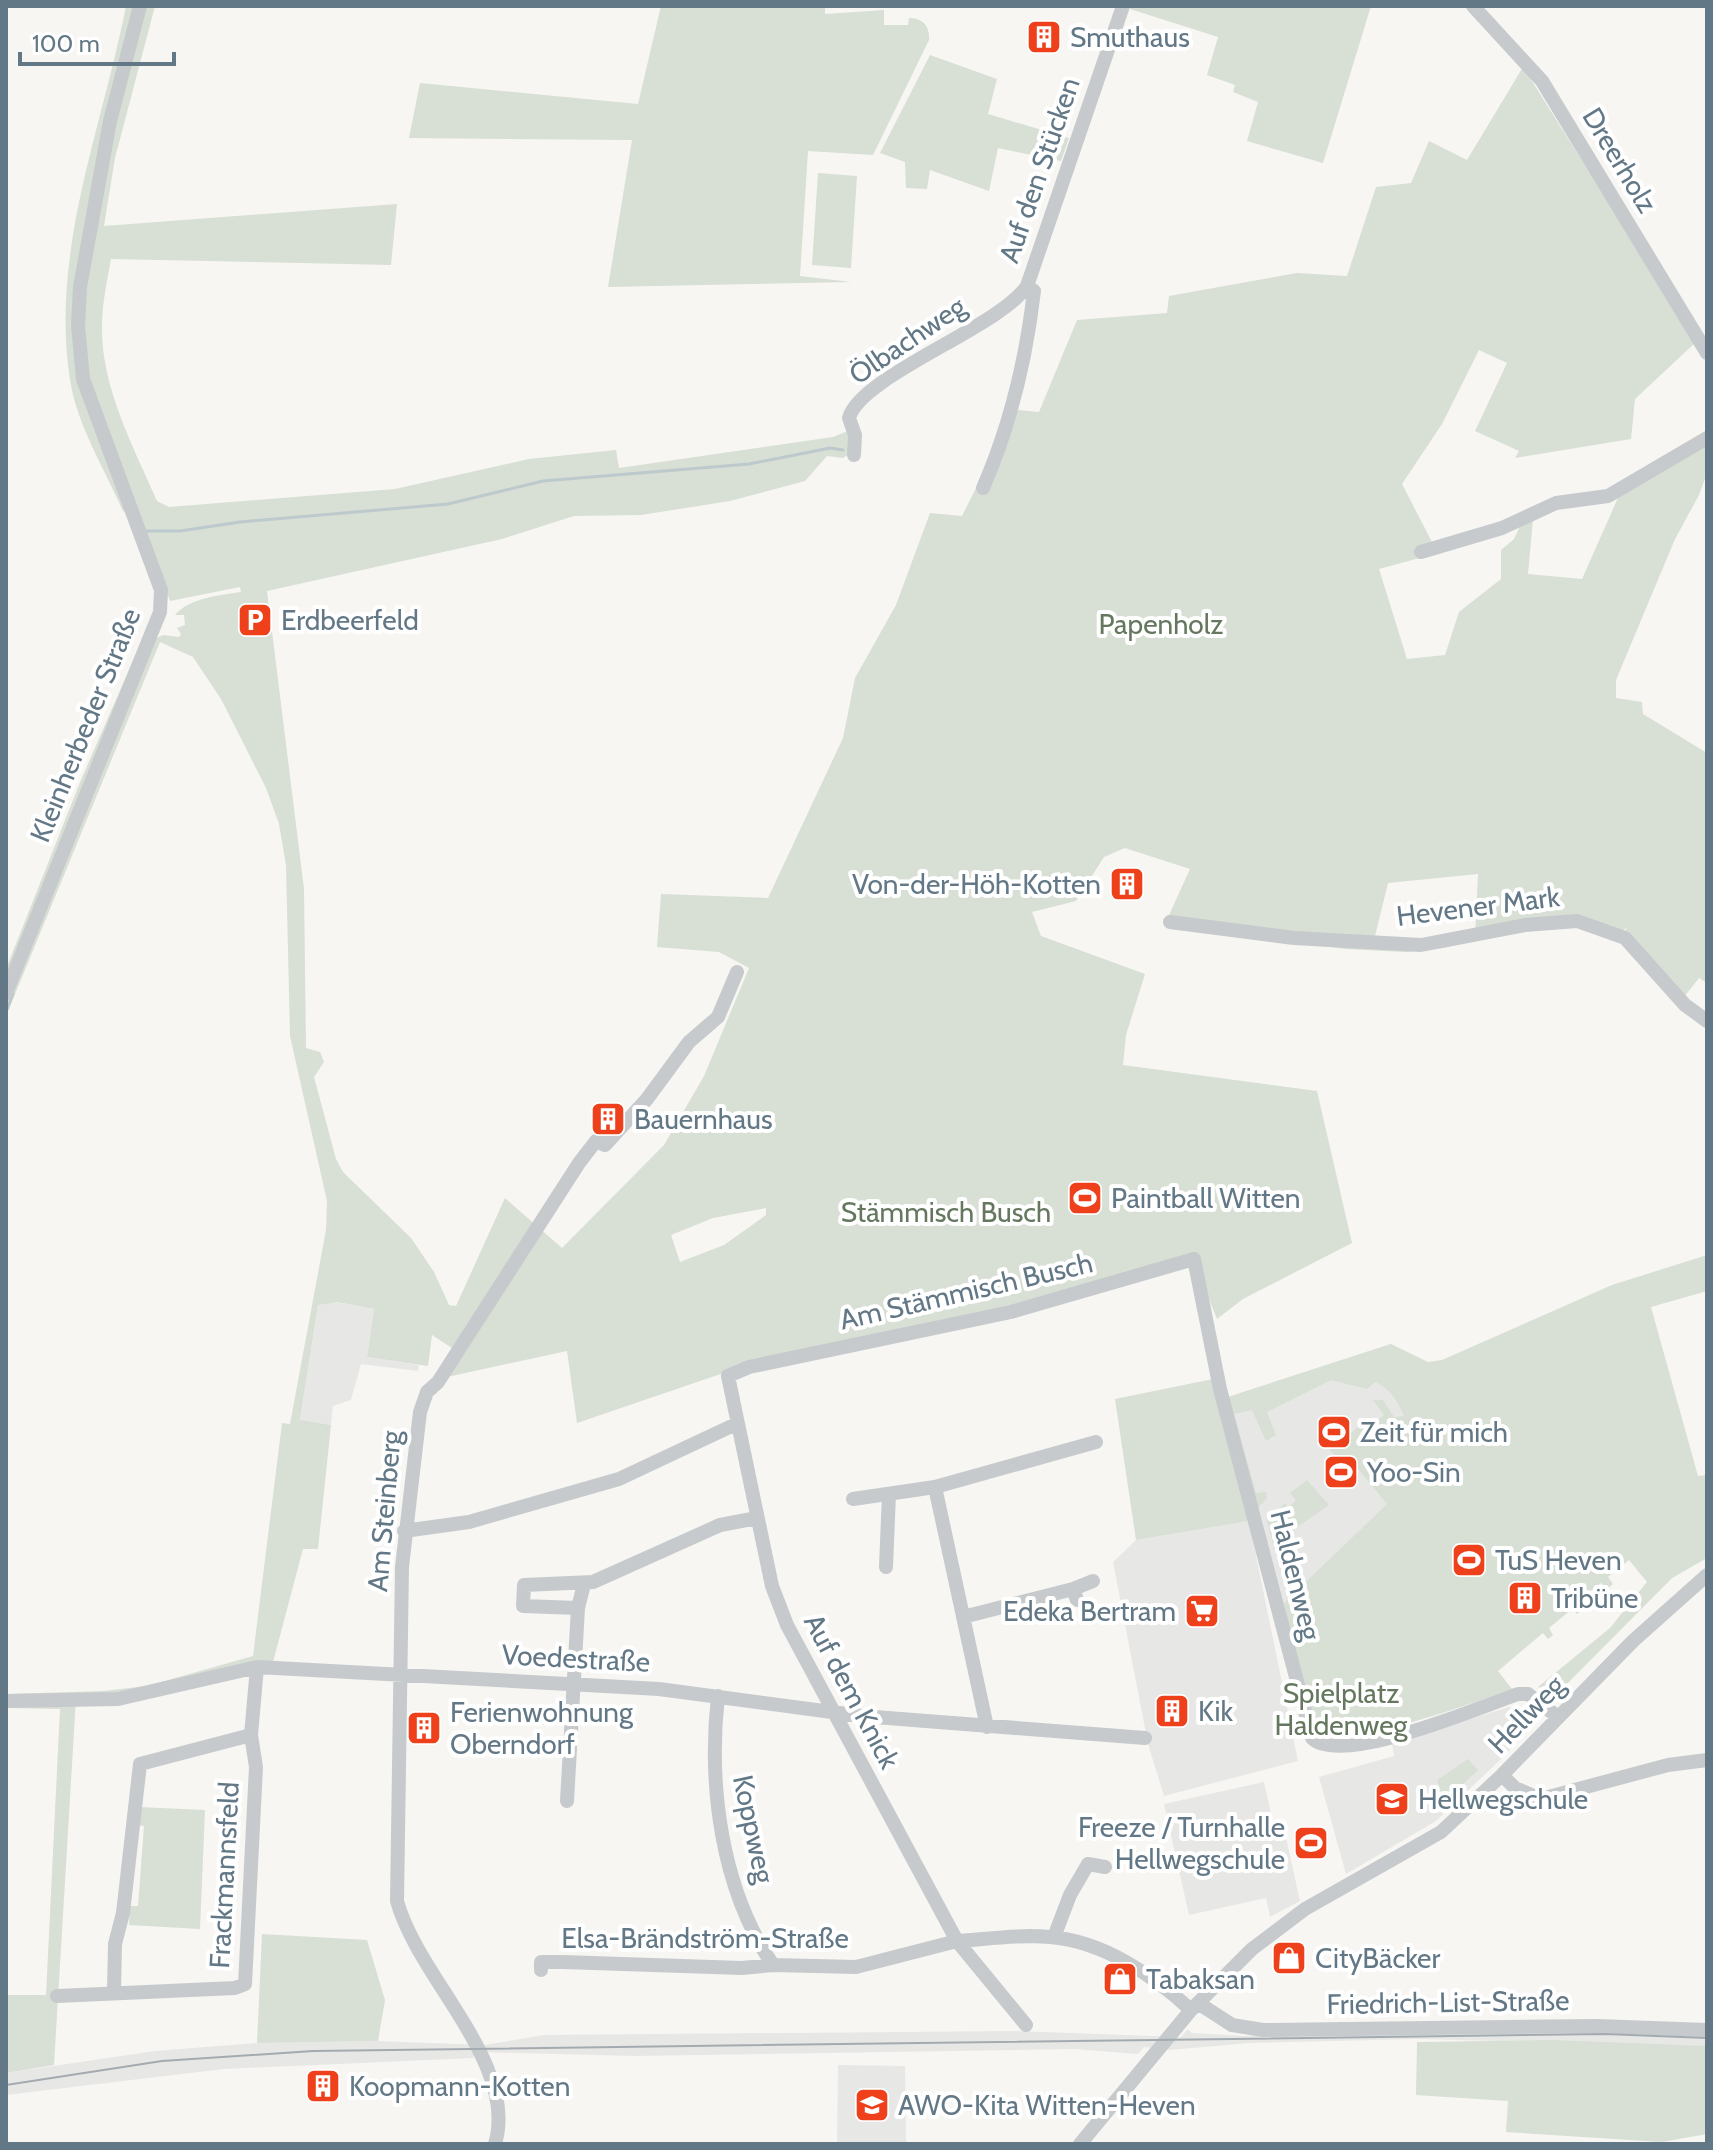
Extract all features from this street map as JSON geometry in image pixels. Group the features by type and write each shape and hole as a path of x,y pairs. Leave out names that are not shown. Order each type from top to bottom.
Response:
{"street":[{"name":"Kleinherbeder Straße","path":"6,993 161,601 161,590 83,379 78,325 80,287 110,121 140,6"},
{"name":"Auf den Stücken","path":"983,488 1004,438 1024,362 1034,291 1027,286 1123,6"},
{"name":"Dreerholz","path":"1473,6 1542,81 1707,353"},
{"name":"Ölbachweg","path":"854,455 855,435 849,418 855,407 911,364 1001,310 1027,286"},
{"path":"1421,552 1502,528 1556,503 1608,496 1707,438"},
{"name":"Hevener Mark","path":"1170,922 1294,938 1421,945 1525,925 1577,921 1625,938 1685,1005 1707,1021"},
{"name":"Am Steinberg","path":"495,2144 499,2108 494,2086 473,2037 405,1930 397,1901 404,1531 420,1412 427,1392 438,1382 579,1163 596,1141 605,1145 615,1135 624,1120 647,1099 689,1042 718,1017 737,972"},
{"name":"Am Stämmisch Busch","path":"749,1367 1011,1312 1194,1259"},
{"name":"Haldenweg","path":"1194,1259 1220,1389 1312,1738 1318,1744 1334,1747 1405,1734 1518,1694 1528,1694 1558,1717"},
{"name":"Auf dem Knick","path":"749,1367 728,1376 772,1586 787,1625 832,1712 957,1941"},
{"path":"404,1531 469,1522 619,1479 736,1424"},
{"path":"853,1499 935,1487 1096,1442"},
{"path":"935,1487 987,1727"},
{"path":"886,1567 889,1494"},
{"path":"578,1608 523,1606 524,1585 584,1584 720,1525 757,1518"},
{"name":"Hellweg","path":"1071,2144 1089,2129 1235,1964 1305,1909 1441,1832 1502,1775 1654,1620 1707,1575"},
{"path":"963,1617 1075,1595 1093,1581"},
{"path":"567,1801 578,1608 584,1584"},
{"name":"Voedestraße","path":"6,1701 118,1699 257,1667 575,1684 718,1696 832,1712 987,1727 1145,1738"},
{"name":"Frackmannsfeld","path":"57,1996 114,1991 235,1988 245,1984 256,1767 251,1735 257,1667"},
{"name":"Koppweg","path":"718,1696 713,1740 715,1776 727,1855 759,1945 773,1965"},
{"name":"Frackmannsfeld","path":"114,1991 116,1936 123,1913 140,1764 251,1735"},
{"path":"1502,1775 1515,1788 1541,1799 1668,1765 1707,1760"},
{"path":"1054,1937 1070,1895 1088,1864 1105,1867"},
{"path":"957,1941 1054,1937 1129,1964 1195,2006"},
{"path":"957,1941 1026,2025"},
{"name":"Elsa-Brändström-Straße","path":"541,1970 541,1962 742,1968 773,1965 856,1967 957,1941"},
{"name":"Friedrich-List-Straße","path":"1195,2006 1232,2025 1263,2030 1611,2026 1707,2030"},
{"name":"Hellweg","path":"1080,2144 1089,2129"}],"shaded area":[{"path":"319,1299 374,1309 367,1357 419,1365 418,1371 361,1364 351,1400 333,1406 331,1425 300,1421"},
{"path":"1391,1344 1463,1436 1284,1603 1228,1397"},
{"path":"1249,1521 1298,1761 1164,1796 1148,1744 1113,1562 1136,1540"},
{"name":"Hellwegschule","path":"1509,1707 1526,1712 1533,1726 1436,1821 1346,1874 1319,1777 1394,1756 1392,1743"},
{"path":"1264,1782 1276,1835 1285,1833 1300,1901 1270,1917 1266,1898 1189,1915 1164,1804"},
{"path":"1188,2029 1192,2033 1245,2036 1627,2032 1707,2036 1707,2046 1417,2039 1250,2043 1169,2050 1144,2047 1138,2054 1074,2049 635,2056 475,2052 473,2058 224,2069 6,2095 6,2073 155,2051 257,2043 378,2041 484,2045 544,2035 1013,2031 1181,2037"},
{"name":"AWO-Kita Witten-Heven","path":"838,2065 905,2066 906,2144 837,2144"}],"green space":[{"path":"126,6 155,6 115,158 104,226 397,204 391,265 111,259 102,318 107,371 120,416 157,501 169,507 395,489 529,459 616,450 619,468 833,437 848,431 849,454 843,458 827,456 805,481 730,501 641,515 574,516 502,539 267,591 304,889 306,1048 320,1052 324,1062 314,1077 336,1159 343,1172 411,1238 434,1272 449,1305 456,1306 505,1198 562,1248 664,1145 704,1076 749,968 719,952 657,947 661,894 768,898 843,738 855,678 896,605 930,513 962,516 1000,440 1007,409 1039,412 1077,320 1167,313 1169,296 1297,273 1347,276 1376,187 1411,183 1429,141 1467,160 1523,67 1696,342 1635,399 1631,439 1515,458 1519,451 1475,431 1507,363 1479,350 1442,424 1402,484 1432,542 1423,557 1379,569 1407,659 1445,655 1459,612 1501,579 1501,550 1514,539 1521,524 1533,519 1528,574 1582,579 1621,491 1707,441 1707,473 1675,539 1616,680 1616,698 1642,702 1643,714 1707,753 1707,983 1699,978 1684,997 1620,938 1627,928 1621,931 1583,919 1443,948 1406,952 1345,949 1164,926 1190,869 1125,848 1104,857 1076,901 1032,912 1041,936 1145,974 1126,1035 1123,1065 1317,1091 1352,1243 1243,1299 1217,1319 1192,1256 969,1319 744,1366 577,1423 567,1351 447,1377 461,1354 432,1335 428,1366 367,1357 374,1309 337,1302 318,1305 300,1420 331,1425 318,1549 303,1549 273,1662 123,1694 76,1698 54,2065 6,2073 6,1995 46,1995 60,1709 6,1708 6,1694 103,1691 147,1686 253,1656 282,1423 290,1424 326,1230 327,1201 290,1036 286,865 279,824 266,788 221,699 193,657 160,642 6,1016 6,969 81,780 144,635 155,639 163,635 179,637 181,634 177,628 185,625 184,615 175,615 181,609 206,598 241,592 240,587 170,601 140,517 123,511 85,430 70,380 66,332 67,285 73,238","holes":["1478,874 1475,937 1395,946 1375,936 1388,883","766,1208 766,1215 724,1245 680,1262 671,1235 713,1218"]},
{"path":"661,6 825,6 825,14 884,10 884,25 908,25 909,18 922,21 927,27 929,40 873,155 808,151 800,276 851,282 608,287 632,140 409,138 420,83 638,104"},
{"path":"1131,6 1371,6 1323,163 1247,141 1258,102 1233,92 1235,85 1207,75 1218,37 1130,9"},
{"path":"930,55 997,79 988,114 1069,138 1061,161 998,148 989,191 930,170 927,189 906,188 905,162 880,153"},
{"path":"818,173 857,176 851,268 812,265"},
{"name":"Spielplatz Haldenweg","path":"1707,1255 1707,1291 1651,1307 1698,1476 1707,1475 1707,1558 1672,1578 1558,1693 1538,1687 1610,1628 1647,1582 1629,1560 1608,1577 1613,1584 1607,1589 1601,1583 1580,1599 1586,1607 1577,1614 1572,1609 1549,1628 1553,1635 1548,1639 1543,1633 1498,1671 1512,1689 1444,1713 1381,1730 1331,1737 1319,1732 1302,1690 1284,1603 1387,1504 1349,1458 1342,1463 1330,1450 1370,1417 1375,1422 1384,1415 1373,1400 1383,1400 1394,1417 1404,1416 1393,1396 1375,1382 1367,1389 1331,1380 1267,1412 1276,1435 1266,1441 1252,1410 1234,1414 1256,1493 1266,1492 1267,1498 1258,1508 1228,1397 1391,1344 1428,1362 1442,1360 1612,1285"},
{"path":"1213,1379 1249,1521 1136,1540 1115,1399"},
{"path":"1307,1480 1329,1505 1273,1544 1267,1521 1285,1503 1287,1505 1276,1517 1280,1520 1285,1515 1283,1513 1296,1500 1290,1493"},
{"path":"1468,1759 1478,1770 1451,1795 1441,1792 1437,1780"},
{"path":"139,1807 205,1810 200,1929 129,1925 130,1906 138,1906 144,1826 136,1825"},
{"path":"262,1934 367,1940 385,2000 378,2041 257,2043"},
{"path":"1552,2040 1707,2046 1707,2134 1662,2142 1506,2132 1508,2101 1416,2095 1417,2042"}],"waterway":[{"path":"147,531 180,531 240,522 448,504 543,481 749,464 830,448 843,450"},
{"path":"6,1012 13,994"}],"tram line":[{"path":"6,2085 162,2061 313,2051 1605,2034 1707,2038"}],"place":[{"name":"Smuthaus","path":"1044,37"},
{"name":"Erdbeerfeld","path":"255,620"},
{"name":"Von-der-Höh-Kotten","path":"1127,884"},
{"name":"Bauernhaus","path":"608,1119"},
{"name":"Paintball Witten","path":"1085,1198"},
{"name":"Zeit für mich","path":"1334,1432"},
{"name":"Yoo-Sin","path":"1341,1472"},
{"name":"TuS Heven","path":"1469,1560"},
{"name":"Tribüne","path":"1525,1598"},
{"name":"Edeka Bertram","path":"1202,1611"},
{"name":"Kik","path":"1172,1711"},
{"name":"Ferienwohnung Oberndorf","path":"424,1728"},
{"name":"Hellwegschule","path":"1392,1799"},
{"name":"Freeze / Turnhalle Hellwegschule","path":"1311,1843"},
{"name":"CityBäcker","path":"1289,1958"},
{"name":"Tabaksan","path":"1120,1979"},
{"name":"Koopmann-Kotten","path":"323,2086"},
{"name":"AWO-Kita Witten-Heven","path":"872,2105"}],"park label":[{"name":"Papenholz","path":"1161,624"},
{"name":"Stämmisch Busch","path":"946,1212"}]}
